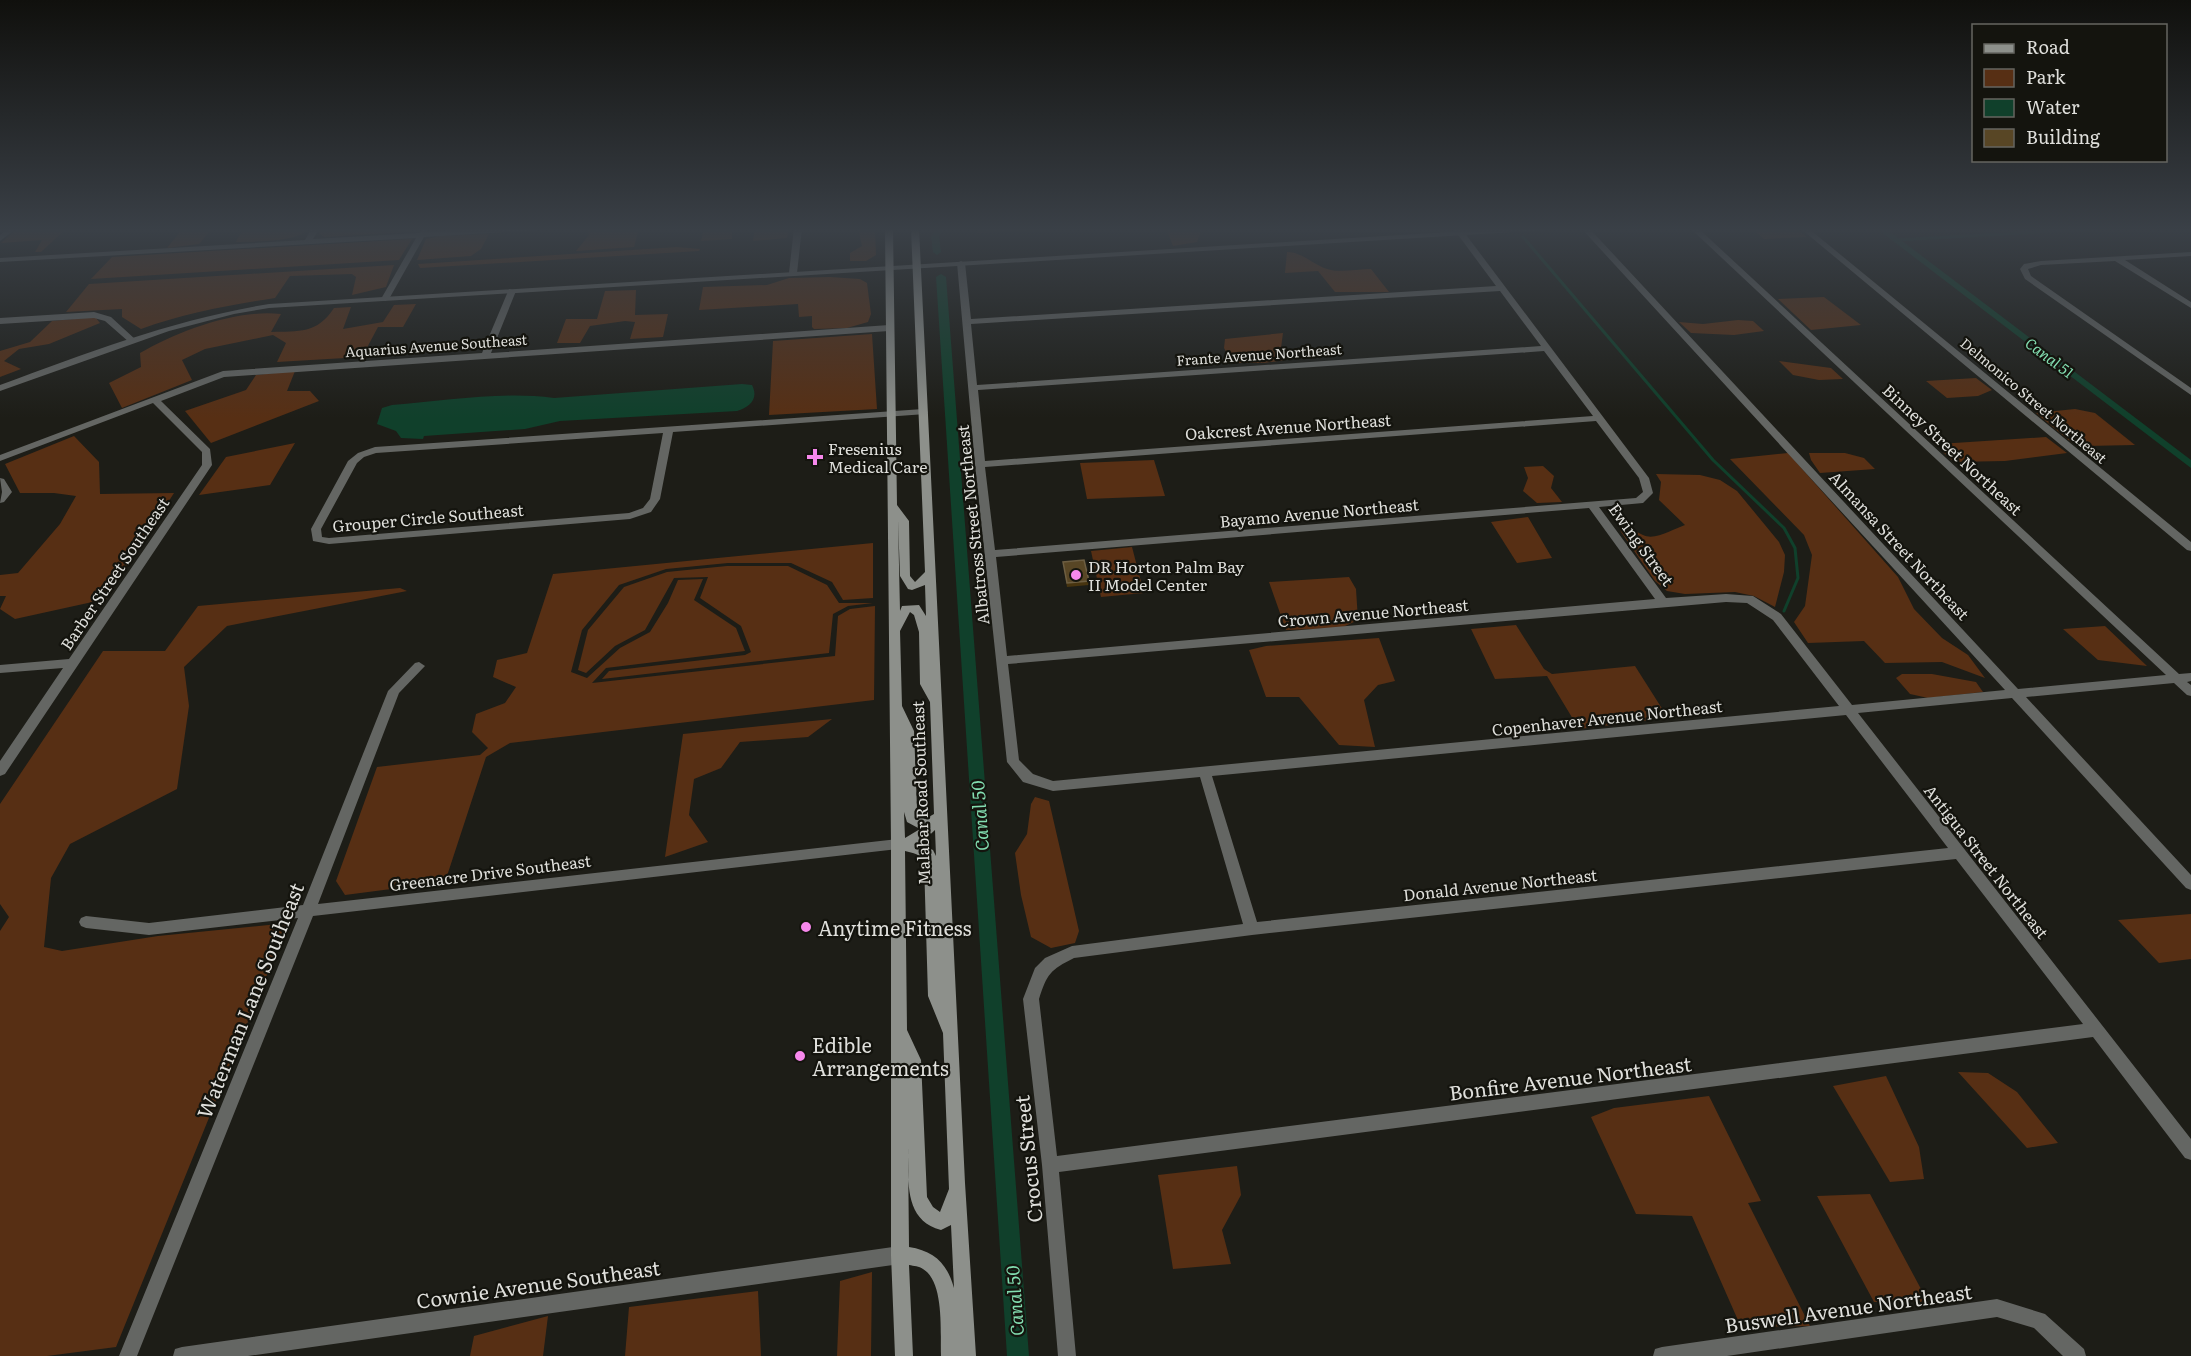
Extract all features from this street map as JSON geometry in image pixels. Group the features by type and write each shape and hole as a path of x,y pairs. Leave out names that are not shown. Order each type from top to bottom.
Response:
{"main road":[{"name":"Malabar Road Southeast","path":"890,291 890,414 896,632 900,1255 904,1356"},
{"name":"Malabar Road Southeast","path":"917,291 950,1036 967,1356"},
{"path":"892,505 904,521 905,576 908,583 912,586 920,584 930,573"},
{"path":"896,632 906,609 915,608 920,611 924,624 926,683 936,702"},
{"path":"895,705 908,731 912,818 923,825 933,822"},
{"path":"898,844 912,842 926,833 940,807"},
{"path":"898,844 920,849 928,854 931,862 936,996 950,1036"},
{"path":"899,1032 913,1060 918,1199 926,1214 934,1220 941,1221 947,1218 957,1183"},
{"path":"900,1255 931,1263 941,1274 945,1284 950,1356"}],"street":[{"path":"385,299 389,291"},
{"path":"0,388 132,340 240,310 508,291"},
{"path":"486,354 512,291"},
{"name":"Albatross Street Northeast","path":"964,291 980,464 1013,762 1028,778"},
{"path":"967,322 1449,291"},
{"path":"1503,291 1598,418"},
{"name":"Almansa Street Northeast","path":"1643,291 2191,884"},
{"name":"Binney Street Northeast","path":"1762,291 2191,692"},
{"name":"Delmonico Street Northeast","path":"1881,291 2191,548"},
{"path":"2048,291 2191,392"},
{"path":"2168,291 2191,306"},
{"path":"0,321 94,315 108,319 132,340"},
{"name":"Aquarius Avenue Southeast","path":"0,458 223,374 486,354 889,328"},
{"name":"Frante Avenue Northeast","path":"974,388 1546,348"},
{"name":"Barber Street Southeast","path":"0,771 207,465 207,452 156,400"},
{"name":"Grouper Circle Southeast","path":"669,429 654,499 647,510 630,516 336,540 317,539 316,529 353,461 360,455 375,450 669,429 923,412"},
{"name":"Oakcrest Avenue Northeast","path":"980,464 1598,418"},
{"name":"Bayamo Avenue Northeast","path":"990,554 1639,501 1648,493 1644,478 1598,418"},
{"path":"0,481 7,492 0,500"},
{"name":"Ewing Street","path":"1593,506 1663,602"},
{"name":"Crown Avenue Northeast","path":"1001,661 1663,602 1726,598 1749,599"},
{"name":"Antigua Street Northeast","path":"1749,599 1777,617 1957,853 2191,1152"},
{"path":"0,669 73,663"},
{"name":"Waterman Lane Southeast","path":"128,1356 308,911 394,691 418,666"},
{"name":"Copenhaver Avenue Northeast","path":"1028,778 1053,786 2191,676"},
{"path":"1204,772 1252,929"},
{"name":"Greenacre Drive Southeast","path":"86,922 149,929 898,844"},
{"name":"Donald Avenue Northeast","path":"1050,963 1072,952 1252,929 1957,853"},
{"name":"Crocus Street","path":"1050,963 1040,973 1031,999 1050,1165 1067,1356"},
{"name":"Bonfire Avenue Northeast","path":"1050,1165 2095,1030"},
{"name":"Cownie Avenue Southeast","path":"182,1356 900,1255"},
{"name":"Buswell Avenue Northeast","path":"1662,1356 1997,1308 2039,1320 2077,1356"}],"green space":[{"path":"83,291 280,291 275,298 207,310 141,329 122,317 122,309 66,312"},
{"path":"353,291 368,291 352,295"},
{"path":"605,291 636,291 635,315 668,314 663,337 630,339 635,322 625,321 590,326 580,343 557,343 566,319 597,319"},
{"path":"702,291 868,291 871,314 868,322 847,328 814,329 812,316 799,317 798,304 699,310"},
{"path":"1334,291 1389,292 1335,292"},
{"path":"1824,297 1861,325 1811,330 1778,299"},
{"path":"416,304 403,327 378,327 362,357 277,362 286,343 273,335 205,349 182,360 192,380 122,408 109,383 141,367 140,353 189,330 227,318 264,313 281,314 271,332 299,331 321,323 334,308 351,307 343,329 383,322 394,305"},
{"path":"96,318 100,323 49,344 19,349 4,361 21,369 0,377 0,351 30,342 52,321"},
{"path":"1738,320 1753,321 1764,331 1734,335 1691,333 1679,322 1703,324"},
{"path":"1283,333 1281,348 1285,360 1264,363 1232,363 1224,348 1225,339"},
{"path":"872,334 877,409 769,415 773,341"},
{"path":"1779,361 1831,368 1843,379 1819,380 1793,375"},
{"path":"295,371 287,391 310,391 319,401 211,443 185,411 246,390 256,375"},
{"path":"1976,378 1992,390 1978,396 1947,398 1926,381"},
{"path":"2075,409 2095,413 2135,445 2086,446 2071,442 2036,413"},
{"path":"74,436 99,462 100,494 174,493 106,599 15,619 0,609 6,596 0,596 0,575 18,573 60,524 76,496 54,493 20,493 5,464"},
{"path":"2046,437 2067,453 2005,461 1954,462 1943,452 1939,444"},
{"path":"295,443 270,485 199,495 226,457"},
{"path":"1788,453 1898,577 1914,609 1942,638 1968,655 1985,678 1942,662 1885,663 1864,641 1808,643 1794,622 1805,606 1812,555 1804,535 1730,459"},
{"path":"1809,453 1845,453 1864,458 1875,469 1820,473"},
{"path":"1154,460 1165,496 1087,499 1080,463"},
{"path":"1543,466 1554,476 1551,488 1562,502 1537,503 1523,491 1528,478 1524,467"},
{"path":"1656,474 1700,475 1720,480 1737,491 1779,542 1785,555 1784,572 1775,607 1754,596 1735,592 1685,594 1667,591 1655,581 1621,532 1618,520 1639,533 1653,537 1685,525 1659,500 1661,482"},
{"path":"1528,517 1552,558 1517,563 1491,522"},
{"path":"873,543 873,598 843,600 832,582 791,563 728,563 666,569 619,585 582,630 571,672 587,678 620,648 650,632 668,603 678,580 703,579 694,600 736,628 745,651 606,668 592,683 835,656 838,616 850,609 875,606 874,700 510,743 486,757 445,882 345,895 336,881 377,767 480,755 488,748 472,732 476,714 505,703 516,687 493,677 497,660 527,653 553,574"},
{"path":"1132,547 1144,593 1101,597 1091,551"},
{"path":"727,566 788,566 827,585 839,603 873,603 848,606 833,614 829,653 602,679 609,671 745,655 751,652 741,626 700,598 708,577 674,578 645,630 615,646 586,673 578,670 588,630 624,587 667,572"},
{"path":"1349,577 1356,589 1358,620 1341,628 1286,630 1269,582"},
{"path":"400,588 407,591 227,626 184,667 189,706 177,789 70,844 51,878 44,947 62,951 158,936 288,923 116,1347 47,1356 0,1356 0,931 9,917 0,904 0,804 103,651 165,651 198,606"},
{"path":"1516,625 1544,669 1552,674 1635,666 1668,718 1579,729 1547,676 1495,679 1471,629"},
{"path":"2105,626 2147,666 2098,660 2063,629"},
{"path":"1379,638 1395,681 1378,685 1364,700 1375,747 1339,745 1299,697 1266,697 1249,650 1266,646"},
{"path":"1902,674 1932,674 1976,682 1983,692 1928,698 1910,694 1896,678"},
{"path":"832,719 808,737 740,742 721,768 694,779 689,815 708,842 665,857 683,734"},
{"path":"1035,797 1049,801 1079,931 1075,943 1051,948 1031,937 1021,895 1015,853 1027,834 1031,804"},
{"path":"2191,914 2191,959 2159,963 2118,920"},
{"path":"1958,1072 1988,1073 2017,1092 2058,1143 2027,1148"},
{"path":"1886,1076 1919,1147 1924,1179 1890,1182 1833,1086"},
{"path":"1709,1096 1761,1201 1748,1203 1810,1326 1741,1327 1692,1216 1636,1214 1591,1117 1614,1108"},
{"path":"1237,1166 1241,1195 1222,1230 1231,1264 1173,1269 1158,1175"},
{"path":"1870,1194 1928,1302 1874,1302 1817,1196"},
{"path":"872,1272 871,1356 837,1356 840,1281"},
{"path":"758,1291 761,1356 625,1356 629,1307"},
{"path":"548,1316 543,1356 470,1356 474,1336"}],"water":[{"path":"752,385 754,398 749,405 737,411 560,421 525,429 424,436 423,439 401,438 396,431 377,424 382,408 392,405 473,397 554,398"}],"building":[{"name":"DR Horton Palm Bay II Model Center","path":"1084,560 1089,581 1067,583 1063,562"}],"waterway":[{"name":"Canal 50","path":"942,291 1018,1356"},
{"path":"1569,291 1713,460 1784,528 1795,548 1798,578 1784,611"},
{"name":"Canal 51","path":"1963,291 2191,465"}],"place":[{"name":"Fresenius Medical Care","path":"815,457"},
{"name":"DR Horton Palm Bay II Model Center","path":"1076,575"},
{"name":"Anytime Fitness","path":"806,927"},
{"name":"Edible Arrangements","path":"800,1056"}]}
